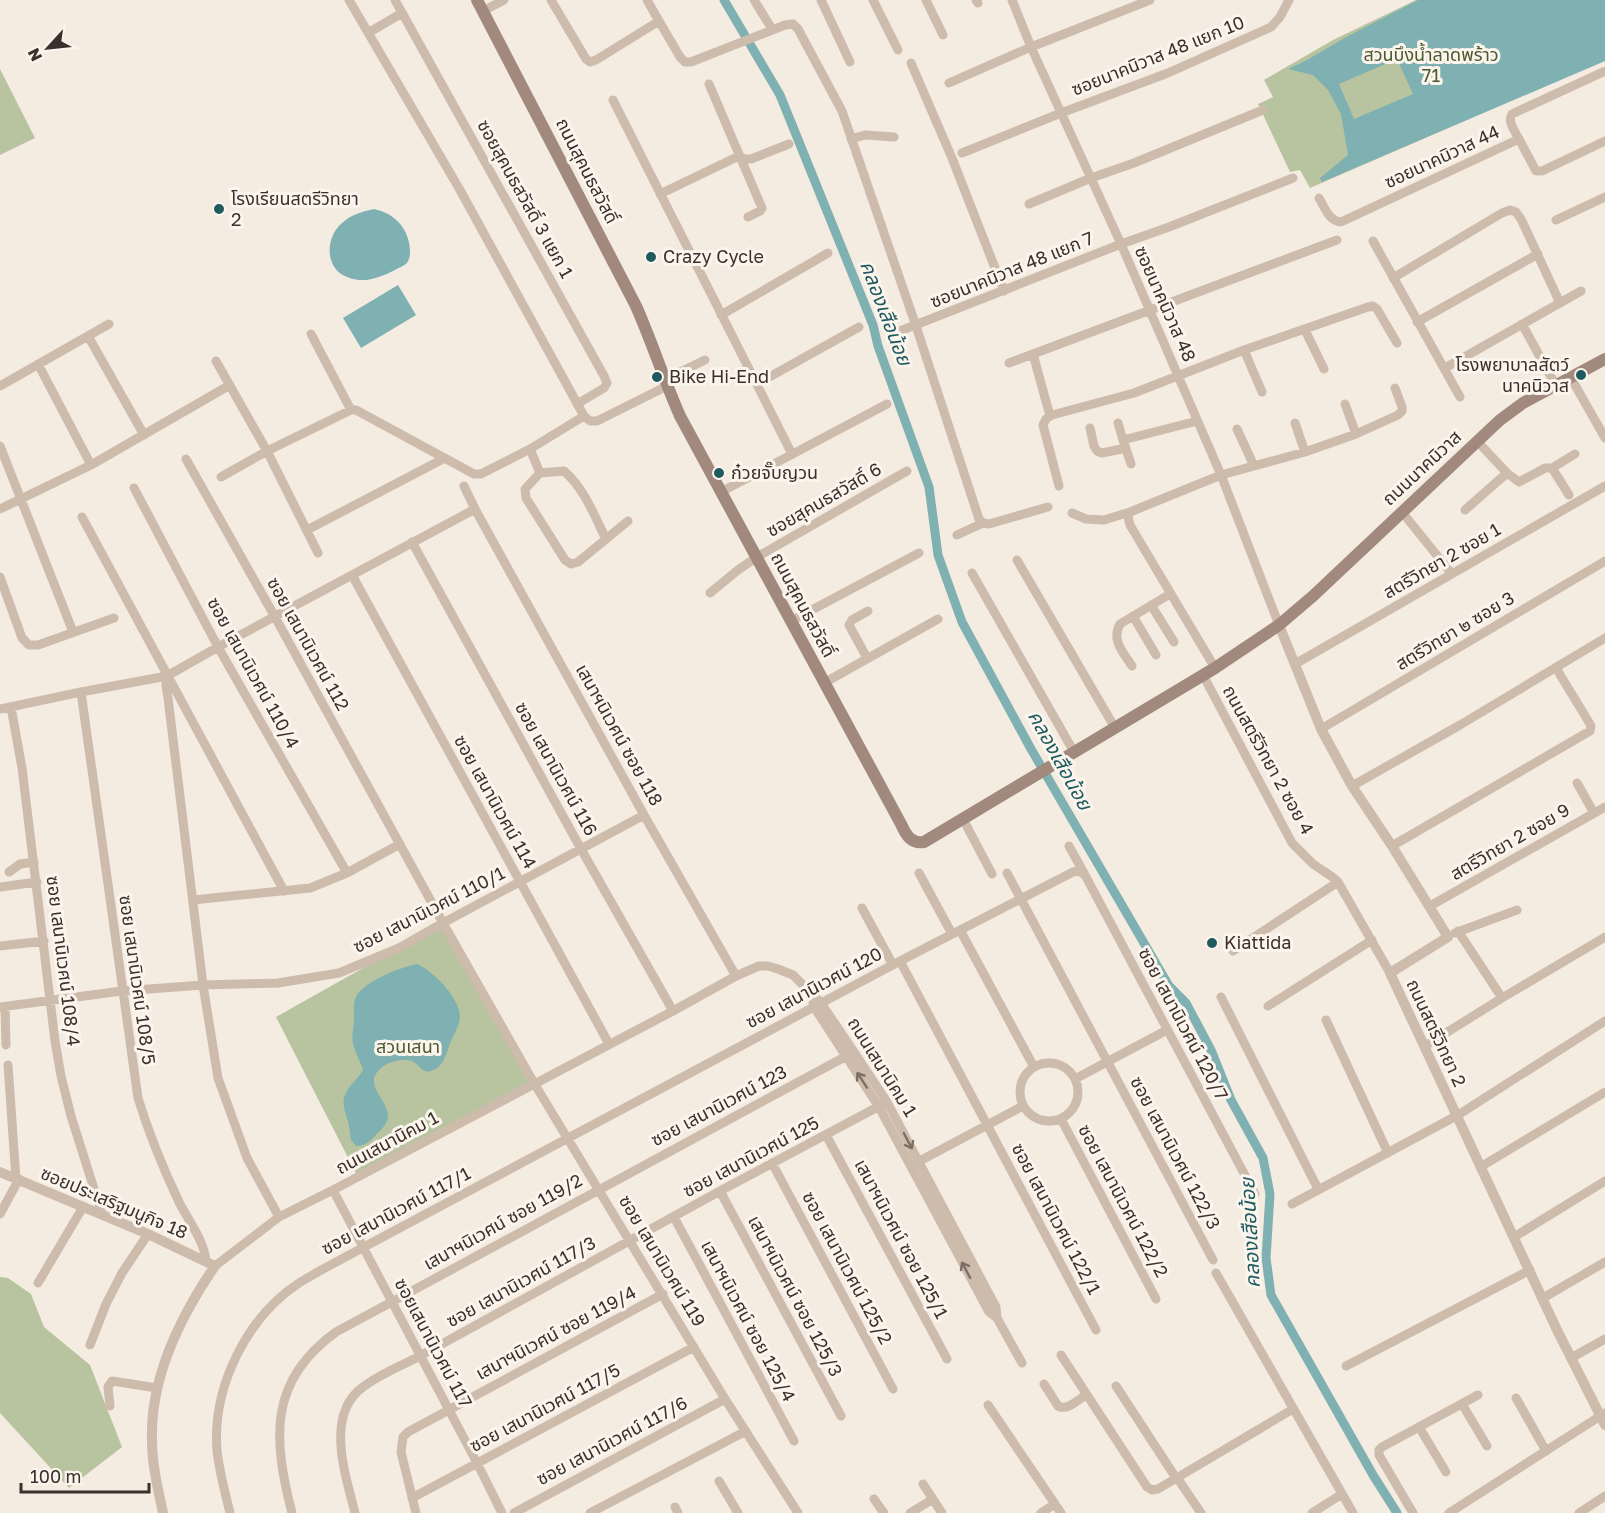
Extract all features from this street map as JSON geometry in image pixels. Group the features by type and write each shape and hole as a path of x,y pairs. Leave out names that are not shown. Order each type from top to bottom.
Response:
{"main road":[{"name":"ถนนสุคนธสวัสดิ์","path":"480,5 636,306 680,416 910,839 919,843 924,842 1215,668 1279,625"},
{"name":"ถนนนาคนิวาส","path":"1279,625 1511,411 1605,359"}],"street":[{"path":"349,0 460,190 584,416 590,421 597,421 705,360"},
{"name":"ซอยสุคนธสวัสดิ์ 3 แยก 1","path":"394,0 604,376 607,383 604,388 577,404"},
{"path":"480,5 504,0"},
{"path":"551,0 590,62 659,21"},
{"path":"647,0 685,62 691,62 772,29 793,24 798,29 842,111 979,519 983,523"},
{"path":"754,0 772,29"},
{"path":"821,0 850,62"},
{"path":"873,0 898,50"},
{"path":"926,0 943,35"},
{"name":"ซอยนาคนิวาส 48","path":"1012,0 1031,47 1151,311 1221,475 1279,625"},
{"path":"949,83 1031,47 1150,0"},
{"name":"ซอยนาคนิวาส 48 แยก 10","path":"962,153 1168,73 1271,27 1280,17 1288,0"},
{"path":"368,33 402,13"},
{"path":"911,63 952,158 1004,291"},
{"path":"1519,139 1510,123 1512,114 1605,71"},
{"path":"709,84 762,208 748,217"},
{"path":"613,100 792,454"},
{"path":"1029,204 1263,110"},
{"path":"851,139 865,135 894,137"},
{"name":"ซอยนาคนิวาส 44","path":"1319,198 1330,218 1335,222 1341,222 1519,139 1536,171 1542,171 1605,141"},
{"path":"739,156 751,159 789,144"},
{"path":"660,194 739,156"},
{"name":"ซอยนาคนิวาส 48 แยก 7","path":"896,333 1293,178"},
{"path":"1556,220 1605,197"},
{"path":"1393,278 1510,210 1516,212 1521,219 1560,303"},
{"path":"1009,363 1337,240"},
{"path":"1373,241 1460,397"},
{"path":"721,315 828,253"},
{"path":"1418,322 1538,254"},
{"path":"1445,368 1581,291"},
{"path":"1059,486 1043,425 1046,418 1134,393 1244,350 1368,307 1373,306 1377,309 1396,343"},
{"path":"0,386 109,324"},
{"path":"1522,324 1556,386"},
{"path":"757,384 859,327"},
{"path":"1305,330 1324,369"},
{"path":"311,334 351,410"},
{"path":"88,336 144,435"},
{"path":"1244,350 1262,392"},
{"path":"1033,354 1050,417"},
{"path":"216,361 267,451 318,553"},
{"path":"38,364 91,465"},
{"path":"1571,378 1605,438"},
{"path":"0,509 91,465 230,385"},
{"path":"1072,513 1079,517 1104,520 1130,512 1221,475 1305,452 1356,434 1402,411 1395,387"},
{"path":"721,492 887,404"},
{"path":"1345,405 1356,434"},
{"path":"221,477 267,451 351,410 356,410 474,474 481,474 530,449 584,416"},
{"path":"1090,428 1094,446 1102,453 1197,421"},
{"path":"1118,423 1131,464"},
{"path":"1295,423 1305,452"},
{"path":"1237,429 1254,466"},
{"path":"1477,441 1507,473 1519,482 1542,469 1552,468 1575,454"},
{"path":"0,446 73,632"},
{"path":"530,449 540,473"},
{"path":"307,530 445,458"},
{"name":"ซอย เสนานิเวศน์ 112","path":"186,459 443,923 502,1023"},
{"path":"1552,468 1569,495"},
{"path":"606,539 580,488 564,471 540,473 525,489 526,498 565,560 571,564 578,562 628,521"},
{"name":"ซอยสุคนธสวัสดิ์ 6","path":"710,593 756,557 907,471"},
{"path":"1465,510 1507,473"},
{"name":"เสนาฯนิเวศน์ ซอย 118","path":"464,486 644,815 736,976"},
{"name":"สตรีวิทยา 2 ซอย 1","path":"1295,664 1605,486"},
{"name":"ซอย เสนานิเวศน์ 110/4","path":"134,488 218,646 347,873"},
{"path":"957,535 983,523 989,524 1048,507"},
{"path":"0,709 168,676 218,646 475,509"},
{"path":"1130,512 1128,517 1130,525 1215,668"},
{"path":"1402,512 1452,574"},
{"path":"82,517 284,891"},
{"name":"ซอย เสนานิเวศน์ 116","path":"412,542 673,1011"},
{"path":"791,621 919,553"},
{"path":"1017,560 1115,728"},
{"name":"สตรีวิทยา ๒ ซอย 3","path":"1321,729 1605,561"},
{"path":"972,573 1074,752"},
{"name":"ซอย เสนานิเวศน์ 114","path":"352,576 609,1044"},
{"path":"0,577 22,638 29,645 38,645 114,618"},
{"path":"1132,666 1117,642 1116,631 1120,624 1170,594"},
{"path":"1151,605 1174,642"},
{"path":"867,658 849,625 852,620 868,611"},
{"path":"1133,616 1156,655"},
{"path":"824,683 938,619"},
{"path":"1279,625 1321,729 1352,786 1430,906 1502,998"},
{"path":"1352,786 1460,725 1605,638"},
{"path":"1392,846 1591,729 1556,668"},
{"name":"ถนนสตรีวิทยา 2 ซอย 4","path":"1203,675 1292,843 1313,864 1338,882 1390,973"},
{"path":"168,676 166,686 203,985 218,1078 247,1158 279,1217"},
{"name":"ซอย เสนานิเวศน์ 108/5","path":"81,692 138,1098 160,1162 210,1263"},
{"name":"ซอย เสนานิเวศน์ 108/4","path":"11,707 22,768 55,1041 68,1106 102,1214"},
{"path":"1576,783 1594,813"},
{"name":"สตรีวิทยา 2 ซอย 9","path":"1430,906 1605,807"},
{"name":"ซอย เสนานิเวศน์ 110/1","path":"3,1007 122,992 203,985 278,983 339,973 399,948 644,815"},
{"path":"963,819 992,874"},
{"path":"193,900 310,888 347,873 400,844"},
{"name":"ซอย เสนานิเวศน์ 120/7","path":"1069,846 1255,1194"},
{"path":"9,872 20,864 34,862"},
{"name":"ซอย เสนานิเวศน์ 120","path":"567,1138 956,932 1073,872 1082,873"},
{"path":"919,873 1034,1066"},
{"name":"ซอย เสนานิเวศน์ 122/3","path":"1007,873 1213,1260"},
{"path":"0,887 37,882"},
{"path":"1233,951 1338,882"},
{"name":"ซอย เสนานิเวศน์ 122/1","path":"862,908 897,963 987,1125 1096,1330"},
{"path":"1453,934 1517,910"},
{"name":"ถนนสตรีวิทยา 2","path":"1453,934 1390,973 1571,1358 1603,1418"},
{"path":"1425,1046 1605,937"},
{"path":"1268,1006 1372,940"},
{"path":"0,946 44,941"},
{"name":"ถนนเสนานิคม 1","path":"163,1513 155,1478 152,1439 157,1388 167,1354 210,1263 279,1217 759,966 778,969 793,975 812,994 883,1105 996,1306 997,1318 1022,1363"},
{"path":"1221,997 1318,1189"},
{"path":"3,1007 6,1045"},
{"path":"1326,1020 1388,1153"},
{"path":"1292,1204 1458,1115 1605,1021"},
{"name":"ซอย เสนานิเวศน์ 119","path":"502,1023 567,1138 725,1399 798,1513"},
{"path":"1075,1079 1167,1030"},
{"name":"ซอย เสนานิเวศน์ 123","path":"599,1189 850,1054"},
{"path":"1041,1063 1057,1063 1071,1072 1075,1079 1078,1085 1078,1099 1072,1111 1061,1119 1044,1121 1036,1118 1023,1106 1020,1097 1022,1080 1034,1066 1041,1063"},
{"path":"0,1214 17,1179 8,1065"},
{"path":"1482,1166 1605,1092"},
{"name":"ซอย เสนานิเวศน์ 125","path":"631,1241 883,1105"},
{"path":"915,1164 1023,1106"},
{"name":"ซอย เสนานิเวศน์ 122/2","path":"1061,1119 1156,1299"},
{"name":"เสนาฯนิเวศน์ ซอย 125/1","path":"826,1135 947,1359"},
{"name":"ซอย เสนานิเวศน์ 117/1","path":"230,1513 217,1447 224,1383 239,1350 270,1307 297,1284 567,1138"},
{"name":"ซอย เสนานิเวศน์ 125/2","path":"772,1163 893,1389"},
{"name":"ซอยประเสริฐมนูกิจ 18","path":"0,1173 102,1214 210,1263"},
{"path":"1514,1237 1605,1181"},
{"name":"เสนาฯนิเวศน์ ซอย 119/2","path":"292,1513 281,1452 279,1431 281,1414 285,1395 294,1374 318,1344 336,1332 599,1189"},
{"name":"ซอยเสนานิเวศน์ 117","path":"333,1190 502,1513"},
{"name":"เสนาฯนิเวศน์ ซอย 125/3","path":"720,1191 841,1416"},
{"path":"38,1283 83,1207"},
{"name":"เสนาฯนิเวศน์ ซอย 125/4","path":"674,1217 794,1441"},
{"path":"90,1345 114,1288 148,1234"},
{"name":"ซอย เสนานิเวศน์ 117/3","path":"355,1513 343,1465 340,1435 343,1415 349,1402 361,1388 631,1241"},
{"path":"1543,1298 1605,1262"},
{"path":"1346,1366 1530,1270"},
{"path":"1216,1273 1353,1513"},
{"name":"เสนาฯนิเวศน์ ซอย 119/4","path":"412,1498 401,1452 403,1437 408,1432 663,1294"},
{"path":"1571,1358 1605,1339"},
{"name":"ซอย เสนานิเวศน์ 117/5","path":"412,1498 694,1347"},
{"path":"1061,1355 1147,1487 1152,1490 1178,1480 1293,1409"},
{"path":"110,1406 108,1387 112,1381 157,1388"},
{"path":"1044,1384 1061,1408 1086,1395"},
{"path":"1116,1386 1201,1513"},
{"path":"1413,1513 1379,1455 1379,1450 1478,1395"},
{"path":"1516,1398 1546,1451"},
{"name":"ซอย เสนานิเวศน์ 117/6","path":"514,1513 725,1399"},
{"path":"1462,1404 1487,1446"},
{"path":"988,1405 1061,1513"},
{"path":"1449,1513 1546,1451 1603,1418"},
{"path":"1419,1427 1446,1472"},
{"path":"590,1513 746,1431"},
{"path":"719,1481 738,1513"},
{"path":"923,1484 942,1513"},
{"path":"1312,1513 1342,1494"},
{"path":"1580,1513 1605,1496"},
{"path":"412,1498 416,1513"},
{"path":"874,1499 884,1513"},
{"path":"910,1513 933,1499"},
{"path":"1041,1513 1055,1504"}],"green space":[{"name":"สวนบึงน้ำลาดพร้าว 71","path":"1416,0 1605,0 1605,60 1310,188 1300,170 1290,172 1258,104 1273,97 1264,80 1333,40"},
{"path":"0,69 35,138 0,155"},
{"name":"สวนเสนา","path":"443,923 534,1083 358,1177 276,1017"},
{"path":"0,1277 8,1278 31,1294 44,1327 90,1365 122,1447 69,1488 0,1413"}],"water":[{"name":"สวนบึงน้ำลาดพร้าว 71","path":"1418,0 1605,0 1605,61 1322,182 1320,178 1348,155 1341,114 1328,90 1313,75 1288,69","holes":["1397,59 1413,94 1354,119 1339,84"]},
{"path":"374,209 388,214 403,228 409,242 409,260 403,266 377,278 359,280 347,277 340,273 331,260 332,237 348,218"},
{"path":"398,285 416,315 361,348 343,318"},
{"path":"417,964 437,979 450,993 459,1009 459,1024 445,1058 435,1069 428,1072 412,1061 398,1060 378,1071 374,1077 374,1083 386,1108 387,1121 369,1142 356,1146 351,1140 344,1099 348,1089 363,1070 352,1040 356,997 360,991 375,980"}],"waterway":[{"name":"คลองเสือน้อย","path":"724,0 780,95 873,325 878,346 929,487 938,555 962,622 1031,749 1169,986 1186,1003 1211,1050 1231,1100 1263,1158 1270,1194 1266,1258 1271,1295 1397,1513"}],"place":[{"name":"โรงเรียนสตรีวิทยา 2","path":"219,209"},
{"name":"Crazy Cycle","path":"651,257"},
{"name":"โรงพยาบาลสัตว์ นาคนิวาส","path":"1581,375"},
{"name":"Bike Hi-End","path":"657,377"},
{"name":"ก๋วยจั๊บญวน","path":"719,473"},
{"name":"Kiattida","path":"1212,943"}]}
